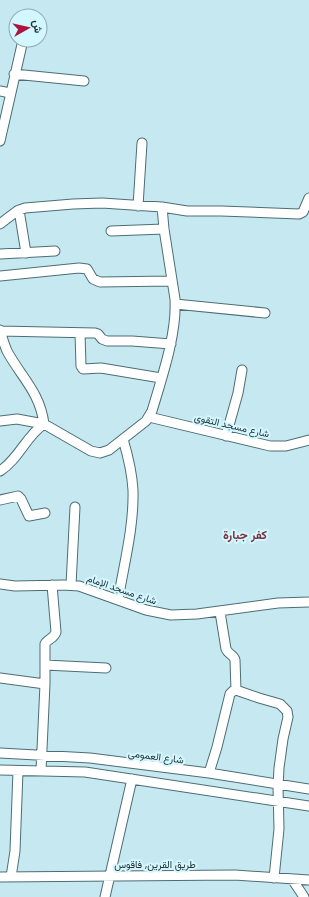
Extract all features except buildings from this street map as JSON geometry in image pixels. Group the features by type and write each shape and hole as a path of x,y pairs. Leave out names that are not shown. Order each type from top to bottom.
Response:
{"street":[{"path":"0,141 21,48"},
{"path":"14,74 84,81"},
{"path":"0,92 10,93"},
{"path":"138,206 142,143"},
{"path":"0,224 19,210 45,206 102,203 162,207 187,211 234,211 299,214 303,212 309,198"},
{"path":"0,421 17,419 44,424 95,453 104,452 146,421 149,417 170,344 175,304 162,207"},
{"path":"19,210 26,253"},
{"path":"111,231 164,228"},
{"path":"0,254 55,251"},
{"path":"0,276 79,268 87,269 94,279 100,282 172,281"},
{"path":"175,304 265,313"},
{"path":"44,424 38,398 8,351 0,330 98,334 102,339 107,341 170,344"},
{"path":"80,333 81,366 83,369 101,368 161,378"},
{"path":"226,436 238,393 242,370"},
{"name":"شارع مسجد التقوى","path":"149,417 270,446 286,446 309,440"},
{"path":"0,471 16,458 38,428 44,424"},
{"path":"118,600 133,507 132,473 129,456 123,439"},
{"path":"0,500 18,496 29,516 45,513"},
{"path":"71,585 75,507"},
{"name":"شارع مسجد الإمام","path":"0,584 21,586 71,585 87,589 146,610 172,615 220,612 278,603 309,602"},
{"path":"41,771 46,642 53,637 56,632 52,585"},
{"path":"220,612 226,649 234,656 235,660 236,690"},
{"path":"45,665 106,668"},
{"path":"0,678 45,684"},
{"path":"208,773 217,747 230,694 236,690"},
{"path":"236,690 280,704 287,711 288,717 281,756 278,786 279,829 274,878"},
{"name":"شارع العمومى","path":"0,753 90,758 208,773 278,786 309,790"},
{"path":"0,770 85,772 309,806"},
{"path":"11,877 15,851 18,771"},
{"path":"105,897 132,779"},
{"name":"طريق القرين, فاقوس","path":"0,877 235,875 309,880"},
{"path":"292,879 304,897"}],"district":[{"name":"كفر جبارة","path":"245,534"}]}
